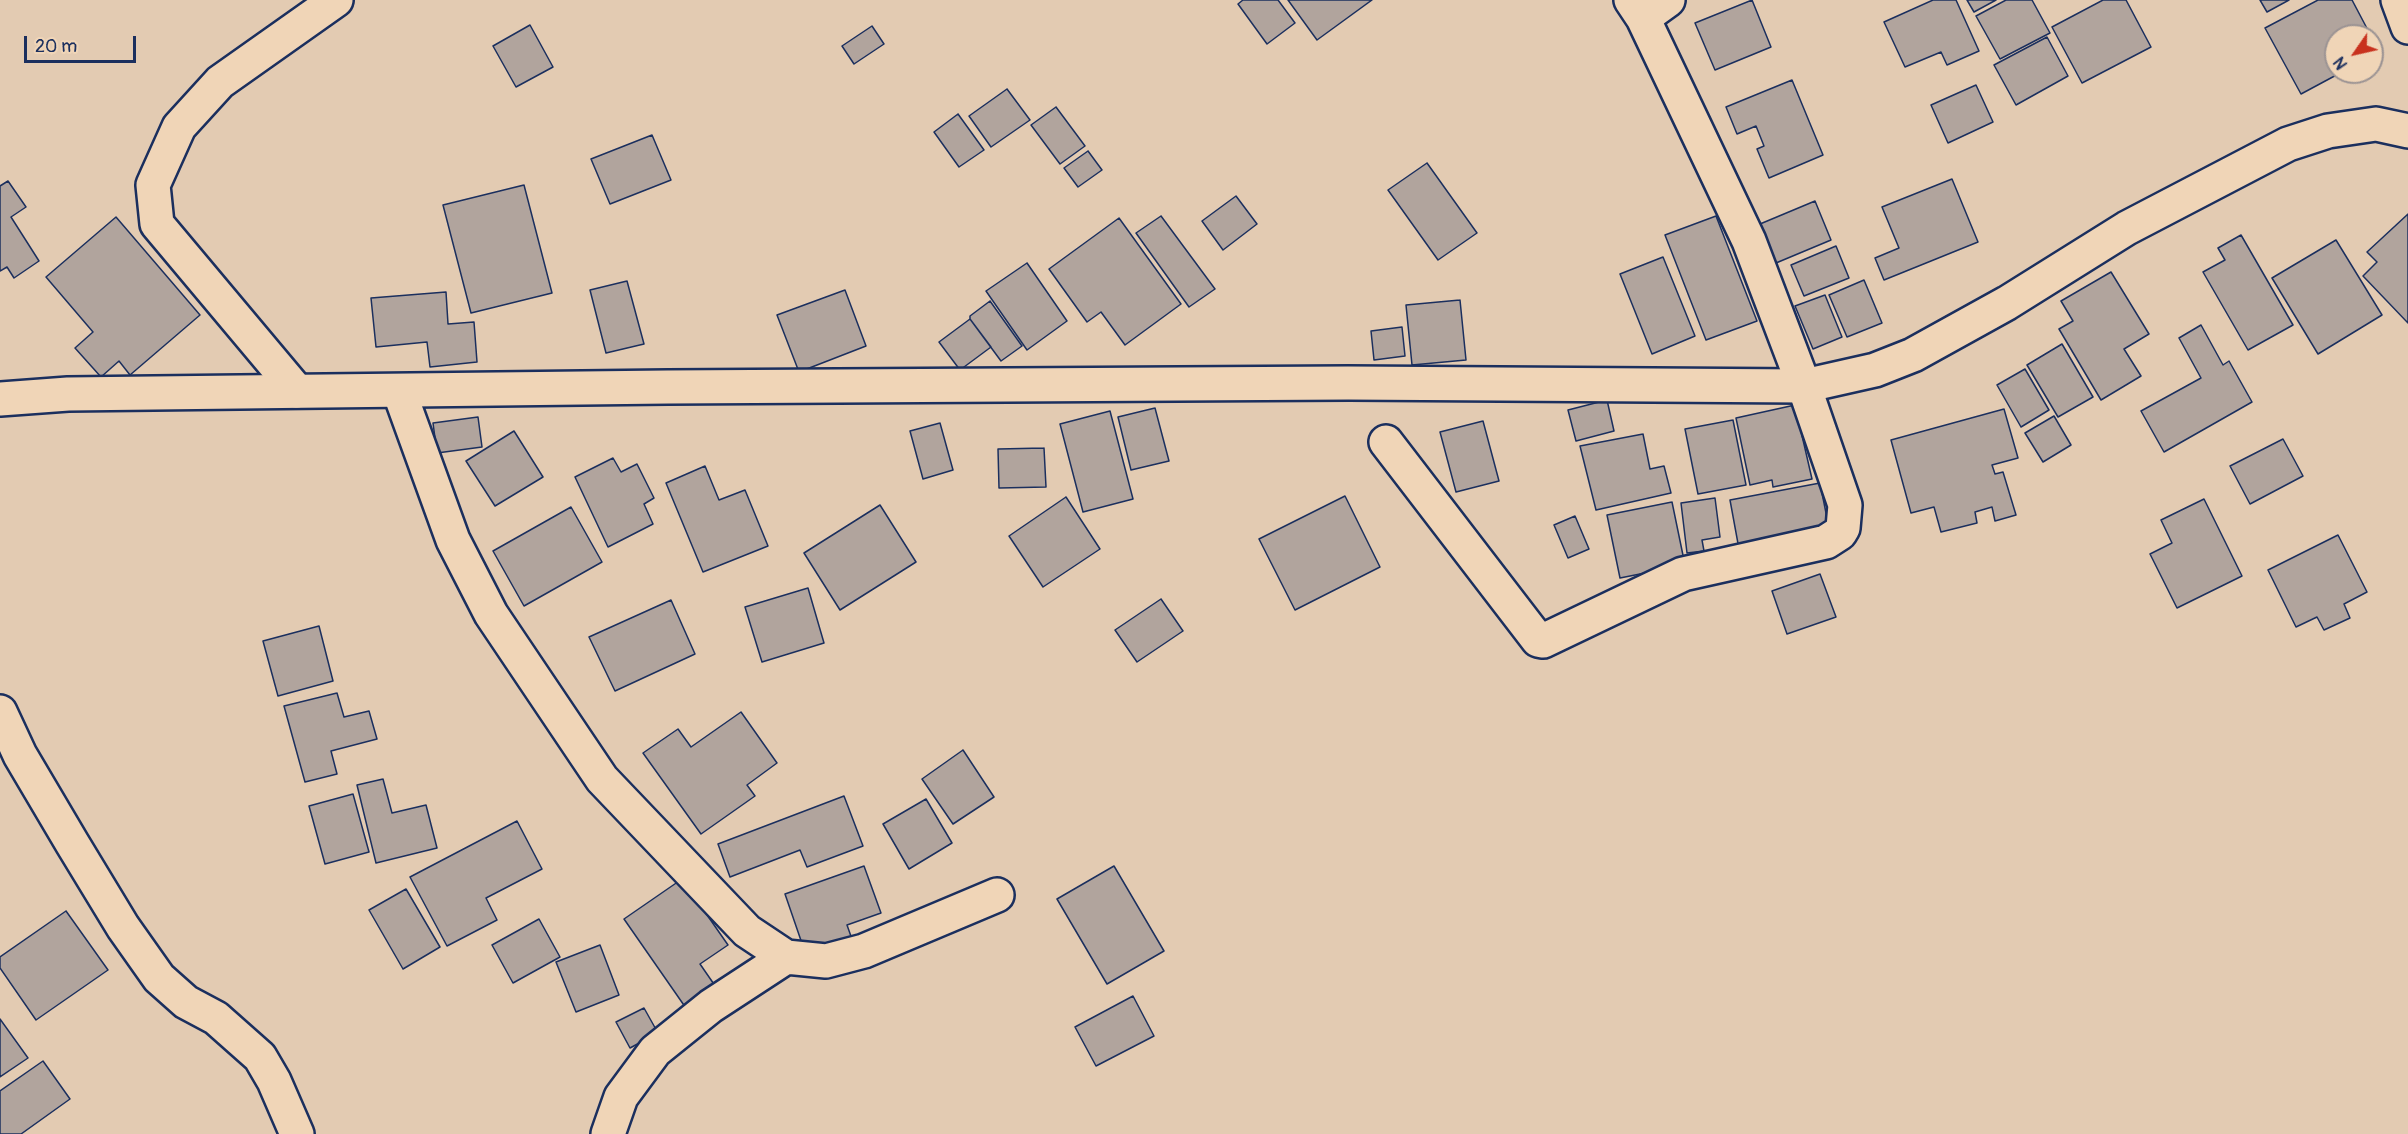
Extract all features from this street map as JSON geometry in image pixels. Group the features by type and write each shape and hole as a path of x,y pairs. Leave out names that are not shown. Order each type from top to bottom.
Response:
{"street":[{"path":"297,391 157,224 153,185 179,128 220,82 336,0"},
{"path":"2398,0 2408,27"},
{"path":"1386,442 1538,640 1543,641 1683,574 1826,542 1843,528 1845,505 1804,386 1749,241 1647,6"},
{"path":"0,399 68,394 668,387 1348,383 1804,386 1875,370 1913,355 2007,303 2127,228 2288,144 2328,131 2376,124 2408,131"},
{"path":"399,391 453,540 491,614 602,779 747,931 786,957 826,961 864,951 997,895"},
{"path":"0,712 20,755 123,927 159,978 186,1002 216,1018 260,1057 274,1081 297,1134"},
{"path":"608,1134 621,1097 655,1051 711,1006 786,957"}],"building":[{"path":"1243,0 1278,0 1295,23 1267,44 1238,4"},
{"path":"1288,0 1372,0 1317,40"},
{"path":"1752,0 1771,47 1715,70 1695,23"},
{"path":"1933,0 1956,0 1979,51 1947,65 1941,52 1905,67 1884,22"},
{"path":"1967,0 1996,0 1974,12"},
{"path":"2006,0 2032,0 2050,33 2000,59 1976,16"},
{"path":"2103,0 2126,0 2151,47 2082,83 2052,27"},
{"path":"2260,0 2289,0 2267,12"},
{"path":"2318,0 2352,0 2365,24 2324,24 2324,82 2301,94 2265,28"},
{"path":"530,25 553,67 516,87 493,46"},
{"path":"872,26 884,44 854,64 842,46"},
{"path":"2047,37 2068,76 2016,105 1994,65"},
{"path":"1792,80 1823,155 1769,178 1757,149 1764,146 1756,126 1737,134 1726,107"},
{"path":"1976,85 1993,122 1948,143 1931,105"},
{"path":"1007,89 1030,120 991,147 969,116"},
{"path":"1056,107 1085,146 1060,164 1031,125"},
{"path":"958,114 984,150 959,167 934,132"},
{"path":"652,135 671,180 610,204 591,159"},
{"path":"1088,151 1102,170 1078,187 1064,168"},
{"path":"1427,163 1477,233 1438,260 1388,190"},
{"path":"1952,179 1978,242 1884,280 1875,258 1899,248 1882,207"},
{"path":"8,181 26,207 11,217 39,261 14,278 7,267 0,271 0,186"},
{"path":"524,185 552,293 471,313 443,205"},
{"path":"1236,196 1257,224 1223,250 1202,221"},
{"path":"1815,201 1831,240 1776,263 1760,224"},
{"path":"2408,214 2408,323 2363,276 2377,262 2367,252"},
{"path":"1161,216 1215,289 1189,307 1136,233"},
{"path":"1716,216 1757,321 1706,340 1665,235"},
{"path":"116,217 200,315 130,375 119,361 101,377 75,348 93,332 46,277"},
{"path":"1119,218 1181,304 1125,345 1101,312 1087,322 1049,269"},
{"path":"2241,235 2293,325 2248,350 2203,272 2225,260 2218,248"},
{"path":"2336,240 2382,315 2318,354 2272,278"},
{"path":"1836,246 1849,278 1804,296 1791,265"},
{"path":"1663,257 1695,336 1652,354 1620,274"},
{"path":"1027,263 1067,321 1027,350 986,291"},
{"path":"2111,272 2149,334 2124,349 2141,376 2101,400 2059,329 2073,321 2061,301"},
{"path":"1864,280 1882,323 1847,337 1829,295"},
{"path":"627,281 644,344 606,353 590,290"},
{"path":"845,290 866,346 799,372 777,315"},
{"path":"446,292 448,324 474,322 477,362 430,367 427,342 376,347 371,298"},
{"path":"1825,295 1842,337 1813,349 1795,306"},
{"path":"1460,300 1466,360 1412,365 1406,305"},
{"path":"990,301 1022,346 1001,361 970,319 970,316"},
{"path":"970,319 991,347 960,370 939,342"},
{"path":"2201,325 2223,365 2229,361 2252,402 2164,452 2141,411 2201,378 2179,338"},
{"path":"1402,327 1405,356 1374,360 1371,331"},
{"path":"2062,344 2093,397 2058,417 2027,365"},
{"path":"2025,369 2049,410 2021,427 1997,385"},
{"path":"1607,400 1614,431 1576,441 1568,410"},
{"path":"1795,405 1812,479 1773,487 1772,480 1750,485 1736,418"},
{"path":"1155,408 1169,461 1131,470 1118,417"},
{"path":"2004,409 2018,458 1992,465 1995,474 2003,472 2016,515 1995,521 1992,507 1975,512 1977,523 1941,532 1934,507 1911,513 1891,440"},
{"path":"1110,411 1133,499 1083,512 1060,424"},
{"path":"2054,416 2071,445 2043,462 2025,433"},
{"path":"478,417 482,447 437,453 433,423"},
{"path":"1733,420 1746,485 1698,494 1685,429"},
{"path":"1483,421 1499,481 1456,492 1440,432"},
{"path":"940,423 953,470 923,479 910,431"},
{"path":"514,431 543,477 495,506 466,461"},
{"path":"1643,434 1650,469 1664,466 1671,493 1596,510 1580,446"},
{"path":"2283,439 2303,476 2250,504 2230,466"},
{"path":"1044,448 1046,487 999,488 998,449"},
{"path":"613,458 621,472 637,464 654,498 644,504 653,524 608,547 575,477"},
{"path":"705,466 719,500 745,490 768,546 703,572 666,483"},
{"path":"1820,483 1830,533 1739,549 1730,500"},
{"path":"1345,496 1380,567 1295,610 1259,539"},
{"path":"1066,497 1100,549 1043,587 1009,536"},
{"path":"1715,498 1720,537 1702,540 1704,551 1687,553 1681,503"},
{"path":"2204,499 2242,576 2177,608 2150,554 2172,543 2161,520"},
{"path":"1672,502 1685,565 1620,578 1607,515"},
{"path":"880,505 916,562 840,610 804,553"},
{"path":"571,507 602,562 524,606 493,551"},
{"path":"1575,516 1589,549 1568,558 1554,525"},
{"path":"2338,535 2367,592 2344,604 2350,618 2324,630 2317,617 2296,627 2268,570"},
{"path":"1820,574 1836,617 1787,634 1772,591"},
{"path":"808,588 824,643 762,662 745,607"},
{"path":"1161,599 1183,631 1137,662 1115,630"},
{"path":"671,600 695,654 615,691 589,637"},
{"path":"319,626 333,681 278,696 263,641"},
{"path":"337,693 344,717 369,711 377,739 331,751 337,774 305,782 284,706"},
{"path":"741,712 777,763 747,785 755,796 701,834 643,753 678,729 691,747"},
{"path":"963,750 994,797 953,824 922,779"},
{"path":"383,779 392,813 426,805 437,848 376,863 357,785"},
{"path":"353,794 369,852 325,864 309,806"},
{"path":"844,796 863,846 807,867 800,850 730,877 718,844"},
{"path":"926,799 952,843 909,869 883,824"},
{"path":"517,821 542,869 486,898 497,920 447,946 410,877"},
{"path":"864,866 881,913 847,925 853,942 807,958 785,894"},
{"path":"1114,866 1164,951 1107,984 1057,899"},
{"path":"682,879 728,945 700,964 718,990 688,1011 624,919"},
{"path":"406,889 440,947 403,969 369,910"},
{"path":"66,911 108,970 36,1020 0,968 0,957"},
{"path":"539,919 560,957 513,983 492,945"},
{"path":"600,945 619,995 576,1012 556,962"},
{"path":"1133,996 1154,1036 1096,1066 1075,1027"},
{"path":"644,1008 658,1033 630,1048 616,1022"},
{"path":"0,1019 28,1058 0,1077"},
{"path":"43,1061 70,1099 21,1134 0,1134 0,1091"}]}
